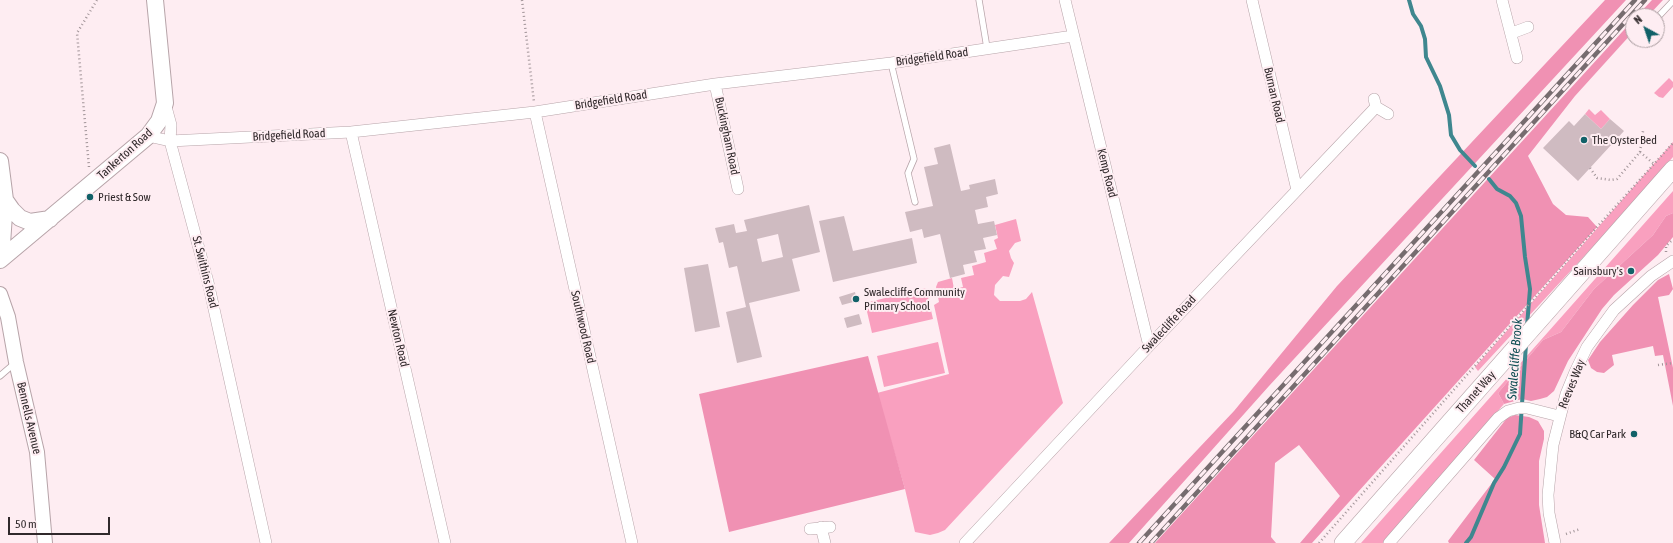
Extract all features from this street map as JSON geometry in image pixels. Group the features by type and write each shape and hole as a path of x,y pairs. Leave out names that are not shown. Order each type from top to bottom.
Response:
{"main road":[{"name":"St. Swithins Road","path":"155,0 165,103"},
{"name":"Tankerton Road","path":"0,260 148,136 159,121 165,103"},
{"path":"0,161 5,200 2,244 0,248"},
{"name":"Thanet Way","path":"1343,543 1673,170"},
{"path":"5,200 20,218 30,222 51,218"}],"street":[{"name":"Kemp Road","path":"1065,0 1149,346"},
{"name":"Burnan Road","path":"1252,0 1297,190"},
{"path":"1502,0 1512,33 1517,58"},
{"path":"1512,33 1528,27"},
{"name":"Bridgefield Road","path":"148,136 170,141 351,132 535,112 715,84 892,63 1073,36"},
{"name":"Buckingham Road","path":"715,84 738,189"},
{"name":"St. Swithins Road","path":"165,103 171,125 170,141 208,282 266,543"},
{"name":"Swalecliffe Road","path":"965,543 1297,190 1375,103 1388,114"},
{"name":"Southwood Road","path":"535,112 632,543"},
{"name":"Newton Road","path":"351,132 445,543"},
{"name":"Reeves Way","path":"1555,543 1549,513 1548,495 1553,445 1559,416 1574,372 1587,347 1602,324 1627,297 1651,276 1670,263"},
{"name":"Bennells Avenue","path":"0,294 8,317 16,362 38,452 45,543"},
{"path":"1389,543 1498,418 1508,411 1519,408 1527,408 1559,416"},
{"path":"820,528 825,543"}],"lane":[{"path":"979,0 987,48"},
{"path":"1665,10 1673,1"},
{"path":"892,63 914,159 908,173 915,202"},
{"path":"0,376 16,362"}],"path":[{"path":"92,184 87,152 77,33 97,0"},
{"path":"522,0 535,112"},
{"path":"1590,168 1598,178 1605,180 1617,179 1640,152 1643,131"},
{"path":"1320,543 1597,227 1673,143"},
{"path":"1640,152 1654,164"},
{"path":"1670,263 1666,246 1673,239"},
{"path":"1658,366 1673,363"}],"shaded area":[{"path":"1605,0 1626,0 1269,386 1129,543 1109,543 1234,411 1337,286"},
{"path":"1652,0 1663,0 1656,8 1644,8"},
{"path":"1625,29 1625,41 1575,96 1528,156 1553,204 1566,215 1588,217 1597,227 1312,543 1300,543 1340,496 1299,445 1275,463 1271,537 1276,543 1155,543"},
{"path":"1669,78 1673,82 1673,87 1663,98 1659,97 1654,93"},
{"path":"1589,109 1595,115 1601,110 1610,119 1601,129 1585,114"},
{"path":"1673,142 1673,157 1602,237 1478,371 1475,367"},
{"path":"1673,191 1673,213 1666,216 1653,235 1594,289 1561,332 1543,340 1498,393 1504,404 1465,448 1387,543 1361,543"},
{"path":"1673,213 1673,237 1658,255 1614,295 1602,309 1568,361 1554,391 1547,397 1540,399 1531,401 1522,399 1504,404 1498,393 1543,340 1561,332 1594,289 1653,235 1666,216"},
{"path":"1016,219 1021,241 1015,243 1009,251 1014,263 1009,277 1003,276 995,285 994,295 1000,301 1020,301 1026,299 1032,292 1063,403 945,530 930,535 915,532 905,489 877,393 949,374 934,305 939,302 936,287 938,282 952,278 954,289 963,287 961,278 974,275 972,266 986,262 984,253 997,249 994,240 998,238 995,225"},
{"path":"1669,274 1673,289 1669,295 1658,297 1673,368 1673,406 1663,355 1655,356 1653,346 1612,355 1614,365 1604,373 1597,372 1591,368 1588,360 1600,342 1633,305 1658,280"},
{"path":"926,288 933,319 872,333 865,303"},
{"path":"938,342 945,373 884,387 877,356"},
{"path":"868,356 905,489 729,532 699,394"},
{"path":"1515,415 1529,417 1538,421 1544,431 1544,439 1539,461 1539,505 1545,543 1449,543 1448,541 1495,479 1474,460 1507,418"}],"building":[{"name":"The Oyster Bed","path":"1585,114 1601,129 1610,119 1624,131 1578,181 1543,148 1569,121 1574,126"},
{"path":"950,144 961,191 970,189 969,185 995,179 998,194 986,197 988,207 975,210 978,224 994,221 997,235 983,238 986,249 974,251 977,262 963,265 965,274 950,278 940,234 924,238 922,229 910,232 905,212 933,206 924,167 938,164 934,148"},
{"path":"809,205 820,252 792,259 800,291 749,303 762,357 737,363 726,312 746,307 737,266 729,268 723,242 719,243 715,228 734,224 736,233 747,231 744,220","holes":["778,234 783,257 762,262 757,239"]},
{"path":"844,216 853,251 912,238 917,263 833,282 819,221"},
{"path":"708,264 720,327 695,332 684,268"},
{"path":"855,292 857,301 842,305 839,297"},
{"path":"859,314 862,324 847,328 844,318"}],"waterway":[{"name":"Swalecliffe Brook","path":"1409,0 1413,14 1421,26 1425,39 1426,57 1440,86 1449,115 1451,135 1460,150 1475,166"},
{"name":"Swalecliffe Brook","path":"1489,179 1497,189 1510,196 1516,203 1521,216 1530,289 1527,326"},
{"name":"Swalecliffe Brook","path":"1466,543 1471,537 1494,483 1504,467 1520,434 1526,344"}],"railway":[{"path":"1139,543 1635,0"},
{"path":"1151,543 1645,0"}],"place":[{"name":"The Oyster Bed","path":"1584,140"},
{"name":"Priest & Sow","path":"90,197"},
{"name":"Sainsbury's","path":"1631,271"},
{"name":"Swalecliffe Community Primary School","path":"856,299"},
{"name":"B&Q Car Park","path":"1634,434"}]}
